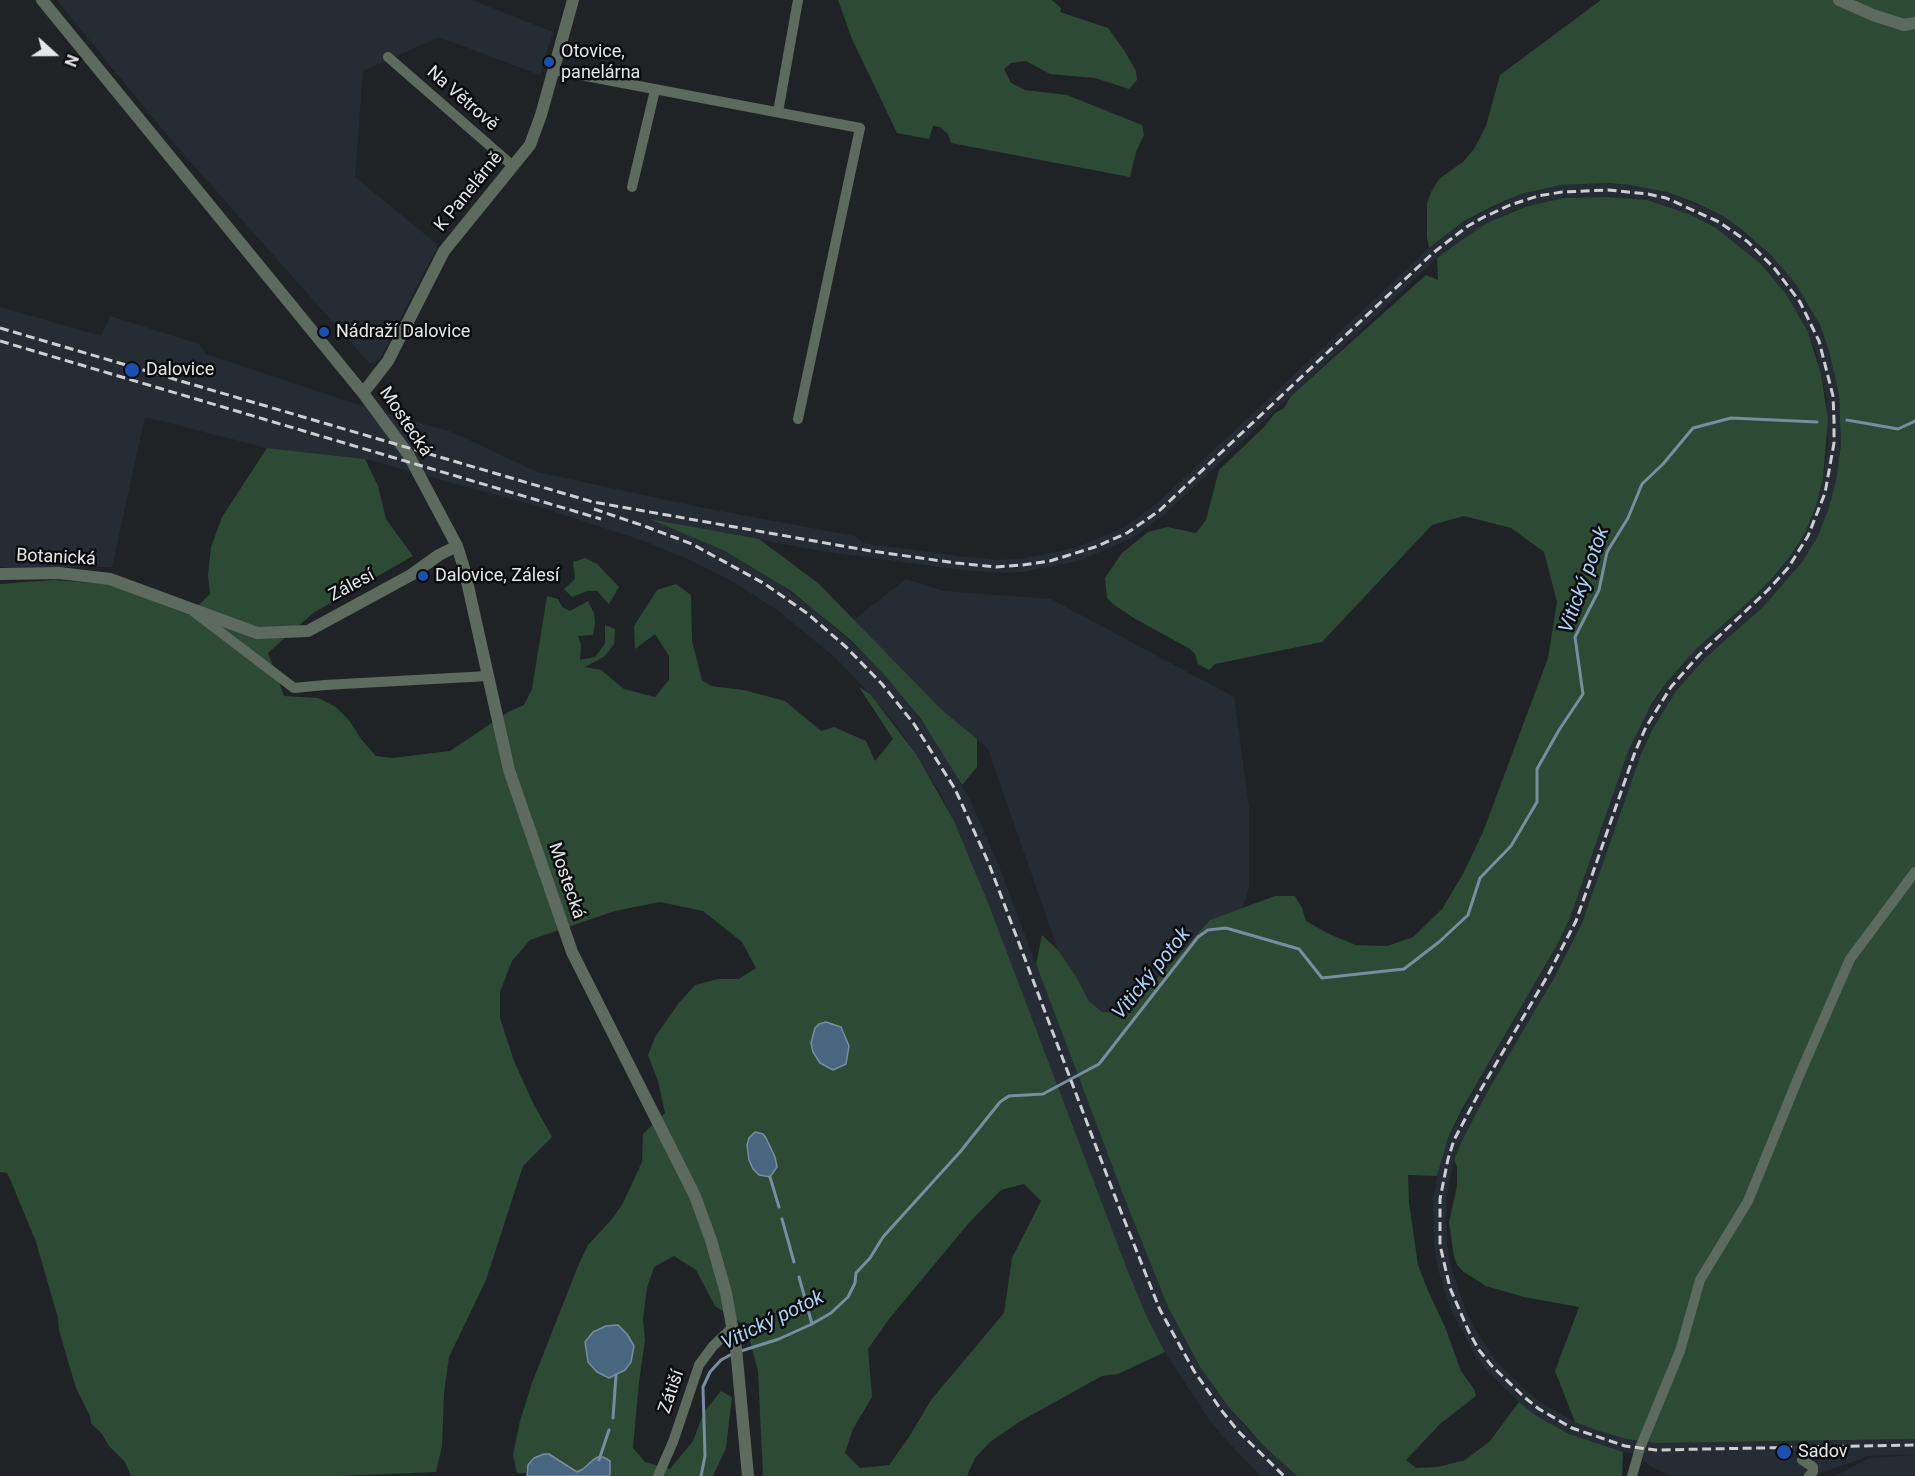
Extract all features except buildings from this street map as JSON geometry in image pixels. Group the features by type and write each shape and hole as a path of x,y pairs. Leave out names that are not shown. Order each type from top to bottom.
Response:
{"street":[{"name":"Mostecká","path":"42,0 363,393 408,454 457,546 464,568 509,770 572,952 694,1196 711,1240 723,1283 736,1348 748,1476"},
{"name":"K Panelárně","path":"363,393 388,361 444,251 530,145 573,0"},
{"path":"778,112 798,0"},
{"path":"1839,0 1873,15 1904,24 1915,23"},
{"name":"Na Větrově","path":"388,57 513,166"},
{"path":"554,70 860,128 798,419"},
{"path":"632,187 655,90"},
{"name":"Zálesí","path":"257,633 308,631 411,575 439,555 457,546"},
{"name":"Botanická","path":"0,574 59,573 110,579 257,633"},
{"path":"188,608 294,688 488,675"},
{"path":"1632,1476 1640,1448 1680,1351 1700,1281 1748,1201 1850,959 1915,873"},
{"name":"Zátiší","path":"658,1476 670,1450 699,1365 713,1346 732,1328"},
{"path":"1802,1460 1814,1467 1809,1476"}],"shaded area":[{"path":"57,0 472,0 553,32 540,75 439,37 363,71 355,177 438,245 380,359 370,364 167,135"},
{"path":"1608,183 1649,187 1668,192 1723,216 1771,255 1797,286 1820,325 1829,351 1839,395 1841,444 1836,481 1817,539 1802,562 1764,606 1705,658 1676,691 1652,730 1641,754 1582,923 1554,978 1486,1094 1454,1160 1446,1200 1447,1244 1451,1266 1463,1304 1475,1329 1496,1361 1543,1404 1575,1422 1626,1439 1657,1443 1915,1439 1915,1454 1869,1456 1812,1476 1671,1476 1650,1466 1639,1455 1610,1449 1569,1434 1535,1415 1519,1402 1485,1369 1474,1353 1451,1310 1438,1269 1434,1245 1433,1199 1441,1157 1448,1138 1570,918 1629,749 1640,724 1666,683 1696,649 1754,597 1791,555 1805,533 1816,506 1823,478 1828,443 1826,397 1817,356 1808,332 1786,294 1761,264 1716,228 1689,214 1647,200 1608,197 1563,198 1512,211 1437,258 1163,516 1131,539 1078,561 1022,572 996,573 821,551 655,520 725,551 769,577 812,608 870,659 903,696 936,741 971,802 997,861 1168,1307 1200,1367 1244,1426 1297,1476 1261,1476 1210,1421 1168,1357 1147,1317 1127,1269 975,870 942,796 902,733 870,694 836,658 777,610 735,583 692,561 644,541 540,507 365,459 267,448 145,417 112,567 0,567 0,307 101,336 110,316 199,344 206,354 377,411 452,432 537,472 704,508 855,536 863,543 957,556 997,560 1021,559 1074,548 1093,541 1124,527 1155,505 1429,248 1465,221 1521,194 1561,185"},
{"path":"906,579 944,591 1051,599 1234,697 1249,807 1249,888 1242,909 1210,920 1138,1000 1116,1011 1102,1012 1089,1001 1058,950 988,749 942,710 854,620"},
{"path":"1915,1455 1915,1476 1835,1476 1869,1458"}],"green space":[{"path":"838,0 1052,0 1061,8 1060,12 1108,28 1136,71 1137,80 1129,89 1095,78 1050,74 1026,61 1011,63 1004,69 1011,83 1025,90 1067,95 1142,125 1144,135 1136,152 1130,177 951,143 948,134 940,127 933,126 929,139 897,133 852,39"},
{"path":"1601,0 1915,0 1915,1439 1657,1443 1626,1439 1575,1422 1555,1371 1579,1307 1524,1297 1486,1286 1464,1272 1457,1265 1454,1257 1449,1222 1457,1186 1457,1166 1454,1160 1486,1094 1554,978 1582,923 1641,754 1652,730 1676,691 1705,658 1764,606 1802,562 1817,538 1828,510 1836,481 1841,444 1839,395 1829,351 1820,325 1797,286 1771,255 1742,230 1723,216 1694,202 1667,192 1630,185 1608,183 1561,185 1521,194 1495,205 1464,221 1429,248 1427,203 1431,192 1439,179 1463,162 1474,149 1486,126 1500,75"},
{"path":"1608,197 1647,200 1689,214 1716,228 1761,264 1786,294 1808,332 1821,374 1828,420 1823,478 1816,506 1805,533 1774,576 1696,649 1652,703 1629,749 1570,918 1558,943 1461,1111 1448,1138 1437,1176 1408,1175 1409,1202 1418,1265 1461,1371 1474,1389 1476,1396 1441,1423 1406,1460 1416,1468 1438,1467 1465,1460 1490,1441 1519,1402 1535,1415 1569,1434 1623,1452 1622,1476 1297,1476 1263,1445 1228,1406 1200,1367 1168,1307 1036,964 1042,935 1058,950 1089,1001 1102,1012 1116,1011 1138,1000 1210,920 1275,896 1295,896 1306,921 1356,945 1387,946 1413,937 1442,909 1463,874 1483,832 1548,658 1557,602 1544,552 1511,528 1464,516 1432,525 1322,642 1215,664 1209,670 1198,664 1195,654 1190,649 1113,604 1107,598 1105,578 1122,553 1148,532 1167,527 1196,533 1206,520 1219,470 1264,427 1275,413 1284,408 1291,396 1426,275 1438,280 1437,258 1487,223 1525,207 1563,198"},
{"path":"267,448 365,459 378,486 386,519 413,556 313,613 268,653 284,696 318,698 336,707 349,720 361,739 376,756 392,758 450,751 508,712 524,705 532,689 547,596 558,599 562,607 570,611 588,601 594,613 595,623 593,635 578,636 581,645 580,660 595,657 605,644 605,625 615,629 614,644 605,656 585,667 601,670 624,689 655,697 669,680 669,656 655,634 635,649 634,626 657,590 676,584 691,595 692,641 702,680 711,686 744,690 785,701 821,731 834,727 866,741 875,761 893,739 859,687 870,694 916,754 954,821 987,900 1127,1269 1165,1352 1118,1374 1102,1376 1019,1422 990,1442 975,1458 967,1476 763,1476 758,1371 746,1326 715,1306 696,1270 674,1256 654,1267 647,1288 643,1319 645,1340 633,1448 645,1462 670,1469 693,1441 704,1412 721,1391 732,1397 726,1448 713,1476 609,1476 610,1474 587,1464 577,1472 548,1454 544,1454 526,1470 526,1473 517,1473 513,1455 520,1421 532,1383 578,1266 588,1245 623,1203 642,1162 643,1134 665,1113 658,1081 648,1055 655,1037 678,1004 695,985 718,979 739,979 756,968 742,942 703,911 660,902 615,911 530,940 512,961 500,992 500,1018 514,1061 552,1137 523,1166 486,1280 449,1357 444,1393 442,1446 436,1472 341,1476 131,1476 125,1462 91,1423 90,1416 76,1388 36,1242 7,1173 0,1172 0,584 54,580 108,584 189,615 210,594 208,575 211,547 222,517","holes":["1024,1184 1041,1201 1012,1258 1004,1313 931,1400 889,1465 860,1468 845,1453 853,1429 872,1397 868,1349 889,1319 968,1224 1001,1190"]},
{"path":"650,519 759,539 818,583 942,710 977,739 977,767 962,785 921,719 888,679 852,641 791,591 725,551"},
{"path":"585,558 597,564 619,587 609,604 597,591 588,591 572,597 564,589 575,579 573,562"}],"water":[{"path":"826,1022 841,1027 849,1046 846,1064 833,1070 820,1063 813,1052 811,1043 815,1028"},
{"path":"755,1132 763,1134 775,1157 777,1167 770,1177 759,1175 749,1160 747,1145 749,1138"},
{"path":"618,1325 634,1346 631,1362 625,1370 609,1378 597,1372 588,1362 585,1342 593,1332 606,1326"},
{"path":"549,1454 577,1472 598,1457 603,1457 610,1461 610,1474 609,1476 527,1476 528,1465 534,1458"}],"waterway":[{"name":"Vitický potok","path":"741,1351 779,1339 831,1313 848,1297 855,1283 856,1273 870,1258 883,1237 960,1152 1000,1102 1009,1096 1043,1094 1099,1064 1198,937 1208,930 1226,928 1299,949 1322,978 1404,969 1439,942 1468,915 1480,878 1511,846 1537,802 1537,769 1583,694 1575,637 1599,590 1607,552 1628,518 1642,484 1663,464 1693,428 1731,418 1817,422"},
{"name":"Vitický potok","path":"1847,420 1898,429 1915,421"},
{"path":"770,1177 779,1207"},
{"path":"782,1219 794,1262"},
{"path":"799,1277 812,1324"},
{"name":"Vitický potok","path":"701,1476 705,1456 703,1387 710,1372 721,1360 732,1354"},
{"path":"613,1418 616,1375"},
{"path":"599,1460 609,1430"}],"railway":[{"path":"0,328 593,502 871,551 996,567 1050,561 1095,547 1127,533 1159,511 1433,253 1468,226 1484,217 1538,196 1562,192 1608,190 1666,198 1719,222 1748,242 1775,269 1800,302 1819,341 1833,396 1834,420 1834,443 1825,493 1808,536 1788,568 1699,655 1671,687 1646,727 1635,752 1576,921 1548,975 1454,1140 1440,1199 1440,1245 1450,1288 1479,1350 1524,1397 1539,1409 1572,1428 1625,1446 1656,1450 1915,1445"},
{"path":"0,341 601,519"},
{"path":"594,509 692,544 765,584 808,614 846,647 882,684 914,724 955,789 989,864 1160,1310 1194,1371 1222,1411 1238,1431 1284,1476"}],"place":[{"name":"Otovice, panelárna","path":"549,62"},
{"name":"Nádraží Dalovice","path":"324,332"},
{"name":"Dalovice","path":"132,370"},
{"name":"Dalovice, Zálesí","path":"423,576"},
{"name":"Sadov","path":"1784,1452"}]}
